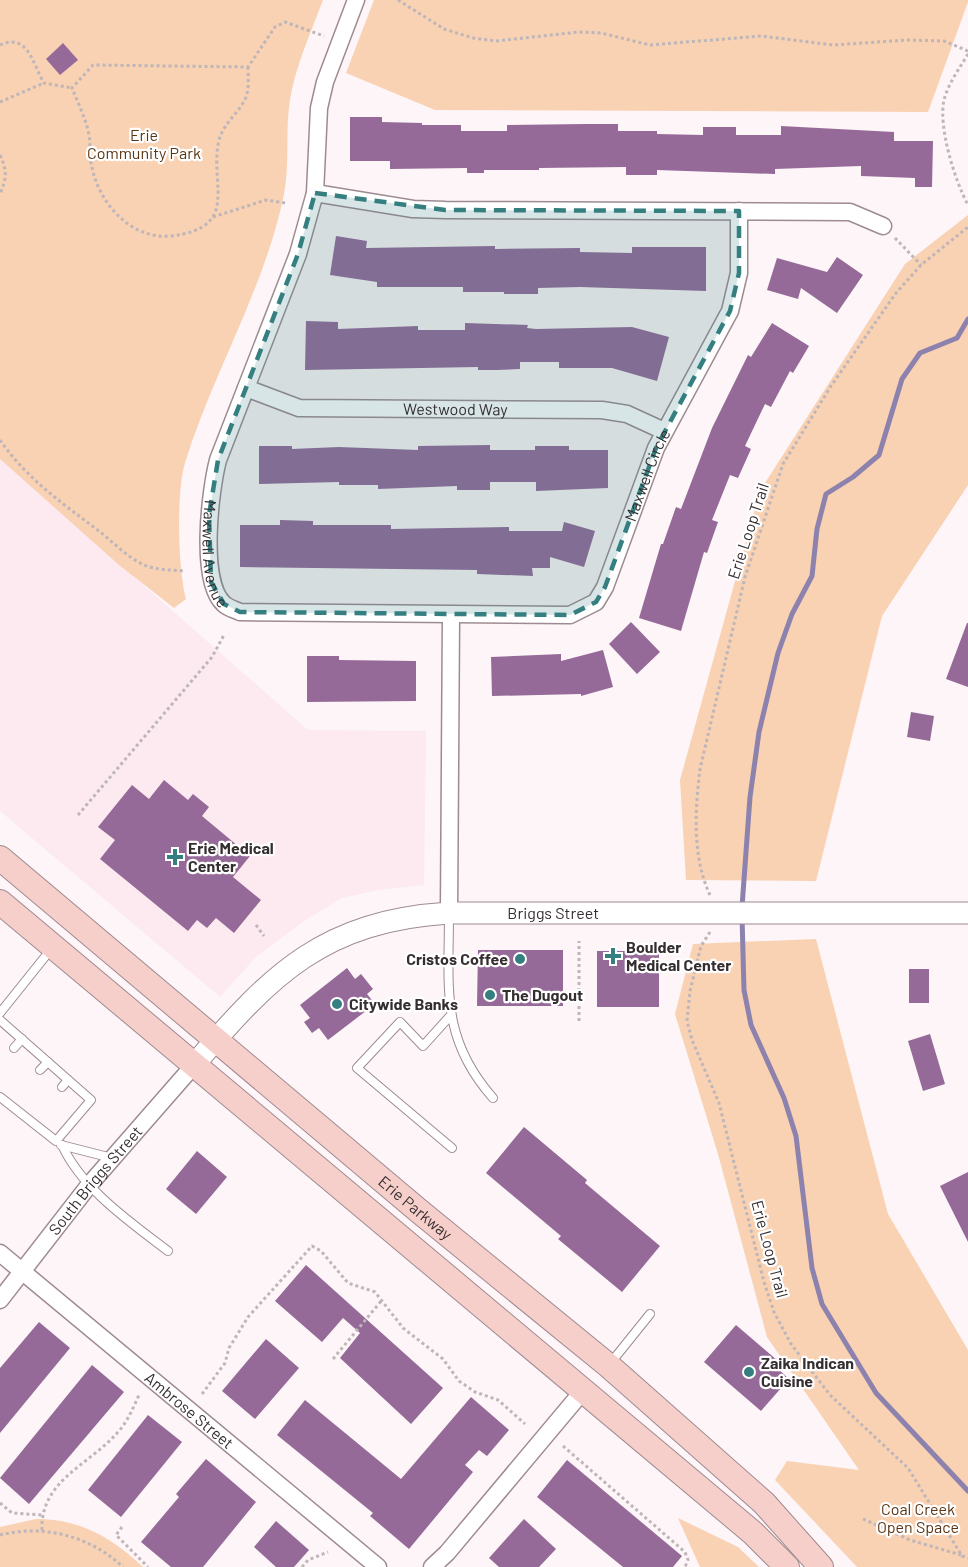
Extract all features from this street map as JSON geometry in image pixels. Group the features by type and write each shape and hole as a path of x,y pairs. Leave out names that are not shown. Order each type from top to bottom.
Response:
{"main road":[{"name":"Erie Parkway","path":"0,858 419,1211 609,1366 764,1503 821,1567"},
{"name":"Erie Parkway","path":"0,902 753,1533 787,1567"}],"street":[{"name":"Maxwell Avenue","path":"356,0 325,82 319,108 315,193 298,254 218,460 211,488 211,582 224,604 240,612 451,615"},
{"path":"315,193 413,208 445,210 850,212 883,226"},
{"name":"Maxwell Circle","path":"451,615 570,615 596,602 606,587 664,431 729,311 739,273 739,211"},
{"name":"Westwood Way","path":"246,388 298,408 602,410 627,414 664,431"},
{"path":"449,913 451,615"},
{"name":"Briggs Street","path":"194,1065 268,984 298,959 371,925 423,915 449,913 768,915 968,913"},
{"name":"South Briggs Street","path":"0,1300 90,1184 194,1065"},
{"name":"Ambrose Street","path":"0,1253 378,1567"},
{"path":"432,1567 447,1553 582,1392"}],"lane":[{"path":"449,913 448,989 451,1015 463,1055 478,1080 494,1098"},
{"path":"0,1013 53,946"},
{"path":"451,1015 423,1046 400,1022 357,1068 452,1148"},
{"path":"0,1020 48,1062 65,1083 91,1100 59,1143"},
{"path":"14,1048 22,1039"},
{"path":"40,1070 48,1062"},
{"path":"9,1104 17,1096"},
{"path":"0,1097 59,1143 113,1158"},
{"path":"33,1123 39,1115"},
{"path":"59,1143 70,1162 90,1184 168,1251"},
{"path":"609,1366 650,1314"}],"path":[{"path":"398,0 444,29 473,38 496,41 579,32 601,33 650,45 761,36 833,45 908,40 944,41 968,52 948,88 942,114 947,141 968,206"},
{"path":"212,218 220,186 218,147 228,120 246,96 248,67 275,27 285,22 340,42"},
{"path":"0,45 13,44 29,51 44,83"},
{"path":"72,88 93,65 248,67"},
{"path":"0,102 44,83 72,88"},
{"path":"72,88 89,134 92,167 97,184 106,201 132,228 152,236 175,236 187,233 212,218 266,200 286,203"},
{"path":"0,155 6,168 7,178 0,194"},
{"name":"Erie Loop Trail","path":"962,1556 908,1468 830,1395 791,1344 774,1312 764,1282 719,1103 692,1040 687,1021 690,991 701,946 710,934 714,914 698,844 696,802 700,769 745,577 767,508 783,464 874,323 921,265 968,227"},
{"path":"902,245 921,265"},
{"path":"0,440 22,469 126,553 144,565 164,570 185,571"},
{"path":"78,815 212,657 224,635"},
{"path":"256,925 264,936"},
{"path":"579,941 579,1021"},
{"path":"202,1394 225,1363 229,1348 248,1317 312,1246 321,1251 348,1283 375,1292 403,1328 443,1359 459,1381 475,1392 498,1400 525,1424"},
{"path":"333,1359 382,1300"},
{"path":"42,1530 42,1515 57,1486 76,1466 92,1456 120,1431 139,1395"},
{"path":"563,1446 685,1552 688,1560 685,1567"},
{"path":"0,1503 12,1513 42,1515"},
{"path":"863,1519 910,1540 968,1558"},
{"path":"122,1527 116,1535 148,1567"},
{"path":"0,1535 28,1529 42,1530 86,1541 113,1557 123,1567"},
{"path":"302,1567 308,1560 328,1552"}],"highlighted area":[{"path":"315,193 445,210 739,211 739,273 730,311 656,448 605,587 596,602 570,615 240,612 224,604 211,582 209,515 218,460 298,254"}],"shaded area":[{"path":"0,459 308,730 426,731 424,885 378,890 342,898 307,919 257,956 220,997 0,811"}],"green space":[{"name":"Erie Community Park","path":"0,0 323,0 300,61 290,99 286,182 275,229 252,296 185,463 180,493 179,531 181,569 186,599 174,608 119,565 0,459"},
{"path":"374,0 968,0 968,2 928,112 435,110 346,73"},
{"path":"968,215 968,485 882,616 816,881 686,880 680,780 760,491 905,264"},
{"name":"Coal Creek Open Space","path":"816,939 888,1214 968,1350 968,1567 857,1567 775,1480 787,1461 859,1470 767,1337 718,1154 675,1014 693,944"},
{"path":"678,1518 738,1547 759,1567 700,1567"},
{"path":"36,1519 67,1522 81,1526 107,1539 143,1567 0,1567 0,1527"}],"building":[{"path":"63,43 78,60 60,75 46,59"},
{"path":"350,117 382,117 382,122 422,123 422,125 461,125 461,131 507,131 507,125 618,124 618,131 657,131 657,134 703,135 703,127 736,127 736,135 781,135 781,126 894,132 894,141 933,141 932,187 915,187 915,178 861,176 861,166 775,169 775,174 657,170 657,175 626,175 626,167 484,170 484,173 467,173 467,168 390,169 390,161 350,161"},
{"path":"336,236 367,241 366,248 495,246 495,249 580,248 580,252 632,253 632,247 706,247 706,291 580,287 538,288 538,294 504,294 504,292 463,292 463,287 377,287 377,282 330,275"},
{"path":"837,257 863,275 837,313 801,288 798,299 767,290 777,258 827,272"},
{"path":"306,321 338,322 338,329 418,326 418,330 465,330 465,323 528,325 527,328 536,329 632,327 669,337 657,381 612,368 559,368 559,362 520,362 520,369 497,370 478,370 478,367 305,370"},
{"path":"772,323 809,346 793,373 790,371 771,407 765,404 745,446 751,449 738,478 730,475 712,520 718,522 707,553 704,552 681,631 639,618 661,544 663,544 676,507 681,509 712,428 748,355 751,357"},
{"path":"490,445 490,450 535,450 535,446 569,446 569,450 608,450 608,488 536,491 536,482 490,482 490,490 457,490 457,486 378,489 378,485 339,485 339,482 259,484 259,446 292,446 292,449 339,447 418,450 418,446"},
{"path":"280,520 313,521 313,525 391,525 391,529 509,527 509,531 562,531 564,522 595,531 584,567 550,557 550,568 532,568 533,576 477,574 477,570 240,567 240,525 280,525"},
{"path":"631,622 660,652 637,674 609,644"},
{"path":"968,623 968,687 946,679"},
{"path":"603,650 613,687 581,696 581,694 492,696 491,657 561,654 561,661"},
{"path":"307,656 339,656 339,660 416,661 416,701 307,702"},
{"path":"911,712 934,716 930,741 907,737"},
{"name":"Erie Medical Center","path":"164,780 188,800 193,794 209,807 202,816 250,856 233,877 261,900 234,933 216,918 207,928 197,920 188,931 100,859 115,840 98,827 132,785 149,799"},
{"path":"478,950 563,950 563,1006 477,1006"},
{"path":"597,951 659,951 659,1007 597,1007"},
{"name":"Citywide Banks","path":"347,968 355,979 361,974 373,989 367,994 375,1004 328,1040 319,1028 312,1033 304,1022 310,1018 300,1005"},
{"path":"909,969 929,969 929,1003 909,1003"},
{"path":"930,1034 945,1084 923,1091 908,1041"},
{"path":"524,1127 587,1180 585,1183 660,1246 622,1292 558,1239 561,1236 486,1173"},
{"path":"197,1151 227,1177 196,1214 166,1189"},
{"path":"968,1172 968,1242 940,1186"},
{"path":"306,1265 443,1388 411,1424 340,1358 360,1333 343,1318 322,1342 275,1301"},
{"path":"39,1322 70,1348 0,1433 0,1368"},
{"name":"Zaika Indican Cuisine","path":"736,1325 778,1361 774,1365 789,1379 761,1411 704,1362"},
{"path":"266,1339 299,1368 255,1419 222,1391"},
{"path":"92,1365 124,1392 29,1504 0,1478"},
{"path":"471,1397 509,1430 487,1456 479,1450 465,1465 473,1472 409,1549 370,1516 373,1513 277,1435 305,1400 401,1479"},
{"path":"148,1415 182,1442 121,1517 88,1490"},
{"path":"206,1459 256,1502 203,1567 171,1567 141,1542 179,1497 176,1494"},
{"path":"567,1460 682,1556 673,1567 623,1567 537,1497"},
{"path":"524,1519 556,1549 539,1567 499,1567 489,1558"},
{"path":"276,1521 309,1550 294,1567 276,1567 254,1547"}],"waterway":[{"path":"742,907 750,797 759,732 778,653 792,614 812,576 817,529 826,494 853,477 879,455 902,379 920,353 957,338 968,319"},
{"path":"742,916 744,990 751,1025 784,1098 796,1136 812,1268 822,1304 876,1393 968,1491"}],"place":[{"name":"Erie Medical Center","path":"175,857"},
{"name":"Boulder Medical Center","path":"613,956"},
{"name":"Cristos Coffee","path":"520,959"},
{"name":"The Dugout","path":"490,995"},
{"name":"Citywide Banks","path":"337,1004"},
{"name":"Zaika Indican Cuisine","path":"749,1372"}]}
